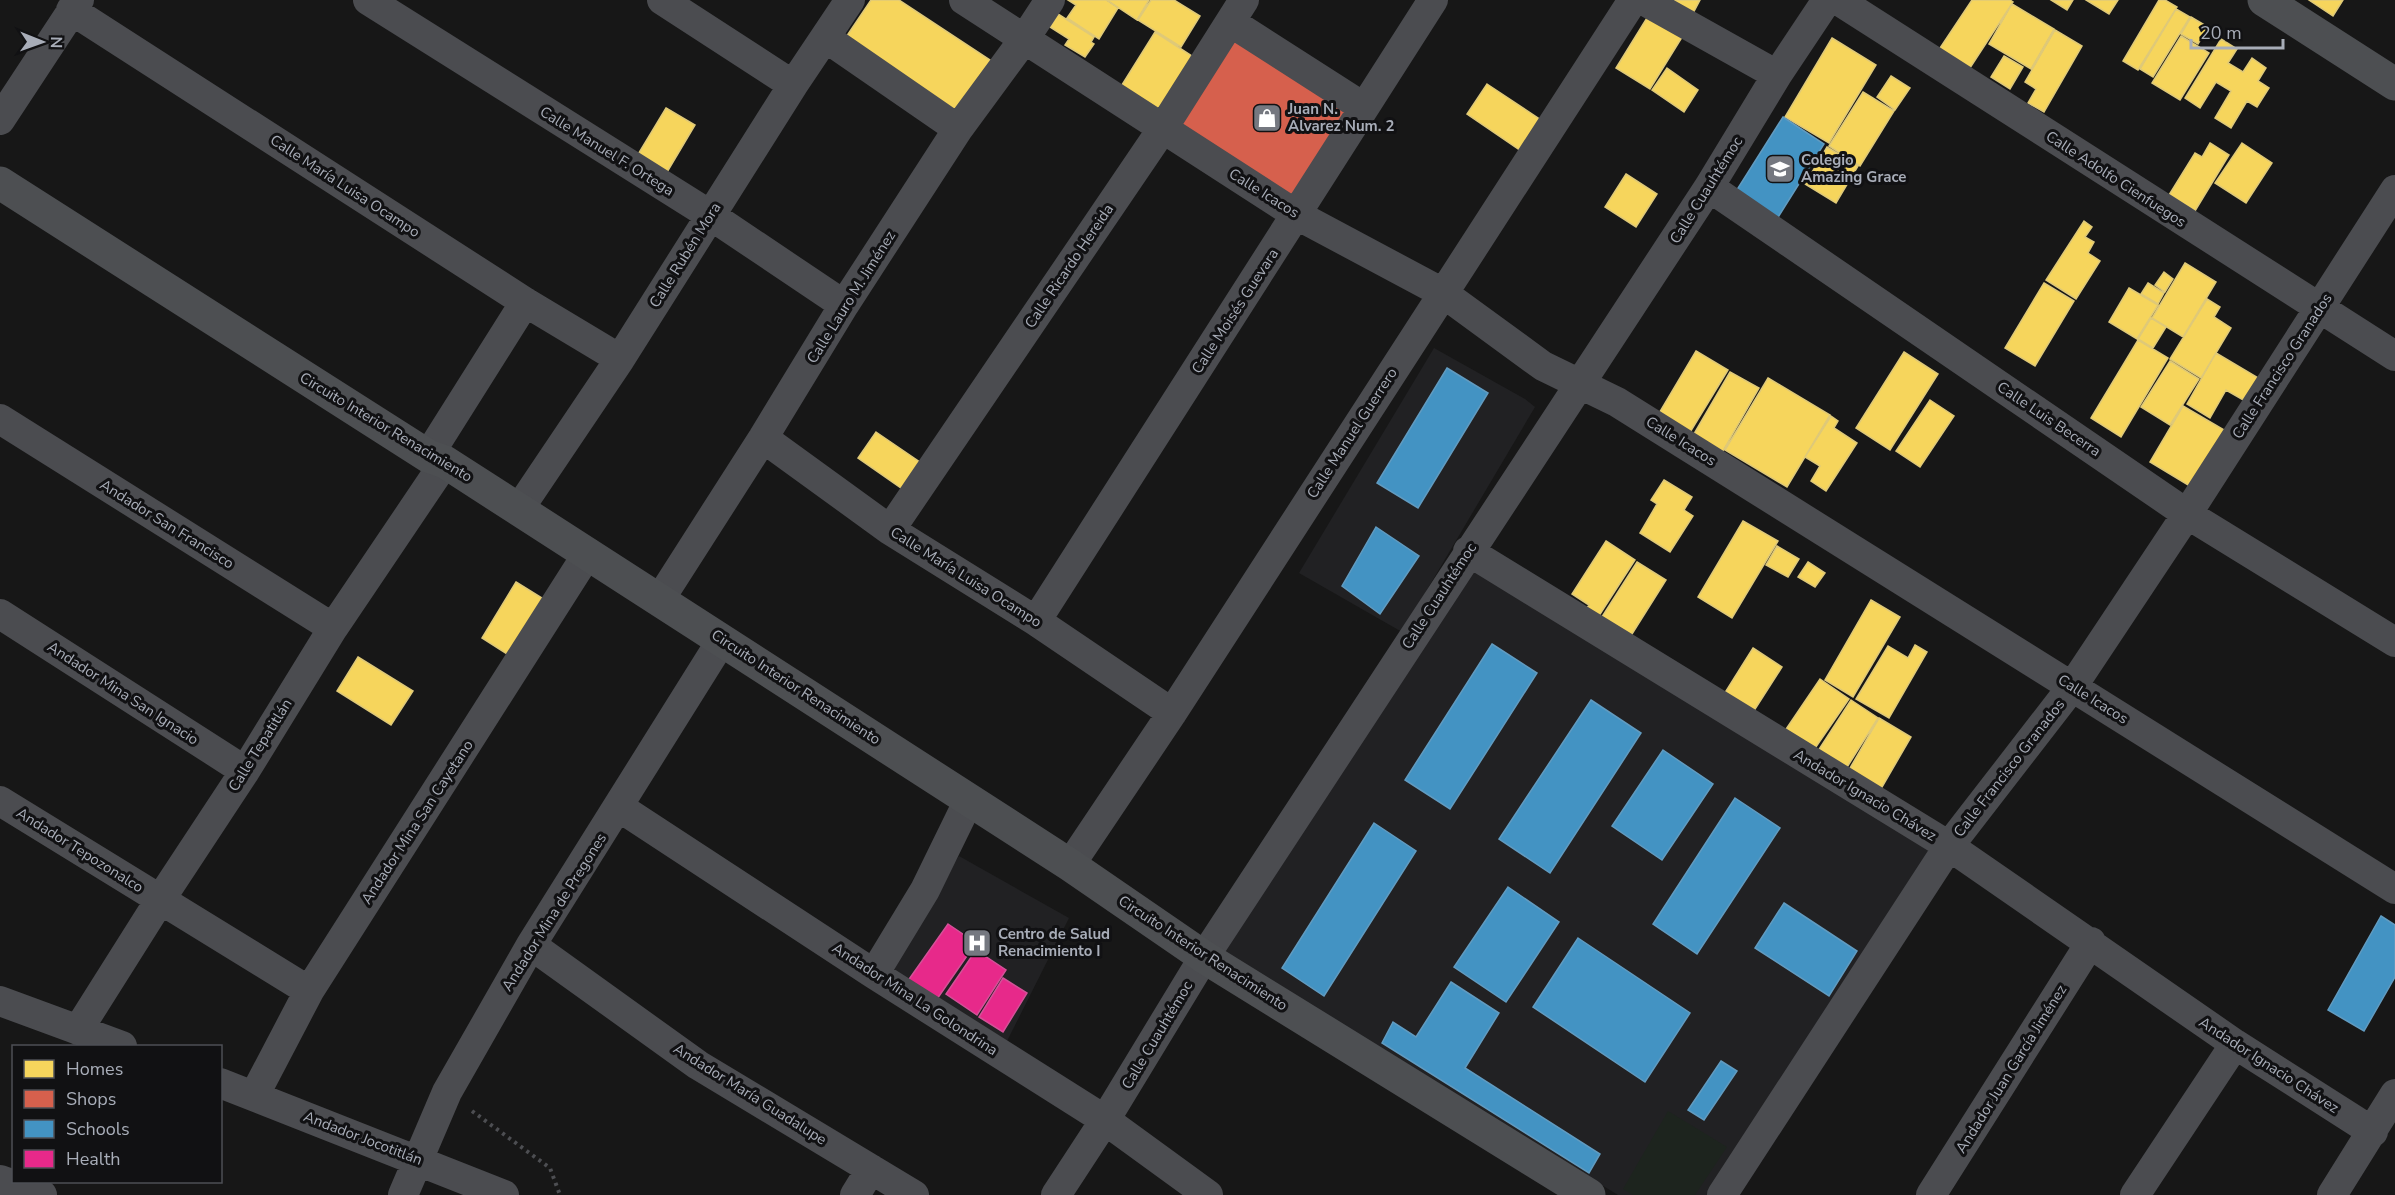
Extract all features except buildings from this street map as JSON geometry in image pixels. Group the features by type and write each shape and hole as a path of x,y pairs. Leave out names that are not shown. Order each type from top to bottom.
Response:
{"main road":[{"path":"2264,0 2395,84"},
{"name":"Circuito Interior Renacimiento","path":"0,183 660,599 1070,865 1204,957 1589,1195"}],"street":[{"name":"Calle Manuel F. Ortega","path":"368,0 710,215 844,305"},
{"path":"662,0 793,85"},
{"name":"Calle Rubén Mora","path":"519,509 620,359 793,85 850,0"},
{"name":"Calle Icacos","path":"964,0 1297,215 1443,293 1543,366 1617,402 2395,889"},
{"name":"Calle Lauro M. Jiménez","path":"660,599 763,438 844,305 958,129 1050,0"},
{"name":"Calle Moisés Guevara","path":"1036,621 1433,0"},
{"name":"Calle Manuel Guerrero","path":"1070,865 1172,713 1634,0"},
{"path":"1643,0 1777,75"},
{"name":"Calle Cuauhtémoc","path":"1056,1195 1105,1120 1204,957 1468,551 1709,187 1777,75 1827,0"},
{"name":"Calle Adolfo Cienfuegos","path":"1838,0 2319,310 2395,356"},
{"path":"0,120 75,5"},
{"name":"Calle María Luisa Ocampo","path":"75,5 525,302 620,359"},
{"path":"1238,11 1363,107"},
{"name":"Calle Ricardo Hereida","path":"890,530 1163,128 1238,11"},
{"path":"826,38 958,129"},
{"name":"Calle Luis Becerra","path":"1709,187 2187,514 2395,642"},
{"name":"Calle Francisco Granados","path":"1722,1195 1949,846 2072,687 2187,514 2395,190"},
{"name":"Calle Tepatitlán","path":"78,1030 245,771 437,459 525,302"},
{"name":"Andador San Francisco","path":"0,419 333,628"},
{"name":"Calle María Luisa Ocampo","path":"763,438 890,530 1036,621 1172,713"},
{"name":"Andador Ignacio Chávez","path":"1468,551 1949,846 2091,942 2235,1044 2373,1132"},
{"name":"Andador Mina San Cayetano","path":"254,1096 309,991 588,553"},
{"name":"Andador Mina San Ignacio","path":"0,615 245,771"},
{"name":"Andador Mina de Pregones","path":"404,1195 447,1092 531,945 723,640"},
{"path":"874,974 925,890 969,800"},
{"name":"Andador Tepozonalco","path":"0,801 309,991"},
{"name":"Andador Mina La Golondrina","path":"619,807 874,974 1105,1120 1208,1195"},
{"name":"Andador Juan García Jiménez","path":"1931,1195 2091,942"},
{"name":"Andador María Guadalupe","path":"531,945 698,1065 914,1195"},
{"path":"0,1001 117,1045"},
{"path":"2134,1195 2235,1044"},
{"name":"Andador Jocotitlán","path":"222,1084 504,1195"},
{"path":"2332,1195 2395,1094"},
{"path":"855,1195 872,1168"},
{"path":"0,1180 42,1195"}],"path":[{"path":"447,1092 550,1168 560,1195"}],"shaded area":[{"path":"1434,348 1525,399 1535,407 1402,632 1299,573"},
{"path":"1474,569 1938,850 1715,1195 1618,1195 1219,951"},
{"name":"Centro de Salud Renacimiento I","path":"959,856 1069,918 1003,1049 879,968"},
{"path":"1668,1111 1727,1147 1695,1195 1633,1195 1623,1189"}],"place":[{"name":"Juan N. Alvarez Num. 2","path":"1267,118"},
{"name":"Colegio Amazing Grace","path":"1780,169"},
{"name":"Centro de Salud Renacimiento I","path":"977,943"}]}
